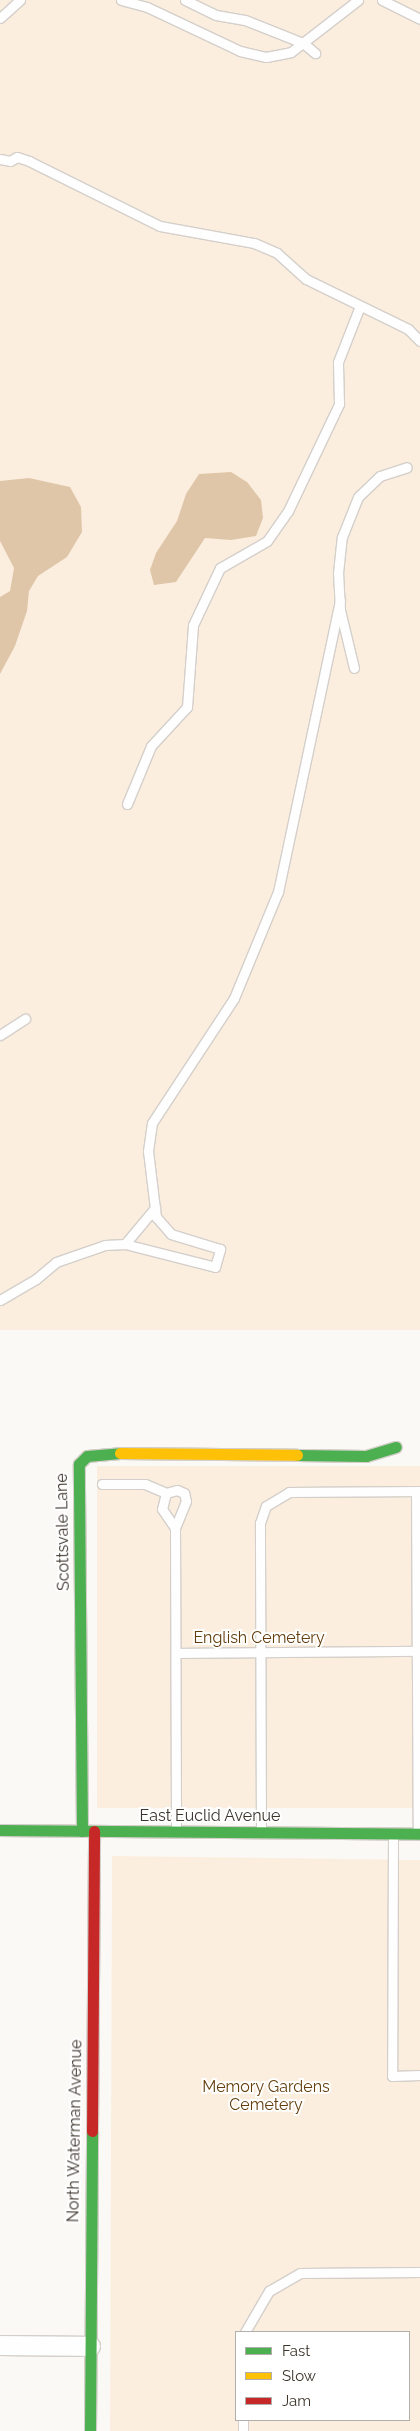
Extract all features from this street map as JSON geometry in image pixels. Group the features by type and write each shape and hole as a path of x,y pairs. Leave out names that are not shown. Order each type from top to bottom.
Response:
{"street":[{"name":"Scottsvale Lane","path":"88,1831 79,1464 87,1456 100,1454 366,1456 396,1447"},
{"name":"East Euclid Avenue","path":"0,1830 419,1834"},
{"name":"North Waterman Avenue","path":"88,1831 90,2431"},
{"path":"0,2344 90,2346"}],"lane":[{"path":"0,18 20,0"},
{"path":"121,0 147,7 252,55 277,56 303,43 358,0"},
{"path":"185,0 216,15 244,20 303,43 315,53"},
{"path":"382,0 420,19"},
{"path":"0,159 10,161 17,157 29,161 160,226 254,243 277,253 306,279 408,329 420,341"},
{"path":"127,804 151,746 187,707 193,625 216,575 220,568 267,541 288,511 339,404 338,362 360,306"},
{"path":"354,668 343,630 340,601 342,537 358,497 380,476 407,467"},
{"path":"0,1300 36,1279 56,1262 82,1251 125,1244 214,1267 220,1249 171,1234 156,1217 148,1151 152,1123 234,998 278,892 340,601"},
{"path":"0,1035 25,1019"},
{"path":"125,1244 155,1208"},
{"path":"102,1484 145,1484 166,1494 177,1490 184,1493 186,1501 175,1528 176,1832"},
{"path":"262,1832 260,1523 266,1506 288,1492 418,1491 419,1834"},
{"path":"166,1494 162,1509 175,1528"},
{"path":"176,1653 419,1651"},
{"path":"393,1834 392,2076 420,2075"},
{"path":"246,2331 269,2291 300,2273 420,2272"}],"green space":[{"path":"0,0 420,0 420,1330 0,1330"},
{"name":"English Cemetery","path":"97,1466 420,1466 420,1808 97,1808"},
{"name":"Memory Gardens Cemetery","path":"112,1856 420,1860 420,2431 110,2431"}],"shaded area":[{"path":"231,472 247,482 261,500 263,518 256,536 231,540 205,538 176,582 154,585 150,570 156,553 177,521 186,494 199,474"},
{"path":"29,478 70,487 81,507 82,532 67,557 38,576 29,591 27,611 15,646 0,674 0,597 10,591 14,568 0,541 0,481"}],"traffic: fast":[{"path":"297,1455 366,1456 396,1447"},
{"path":"82,1831 79,1464 87,1456 120,1453"},
{"path":"0,1830 420,1834"},
{"path":"90,2431 92,2131"}],"traffic: slow":[{"path":"120,1453 297,1455"}],"traffic: jam":[{"path":"92,2131 94,1831"}]}
